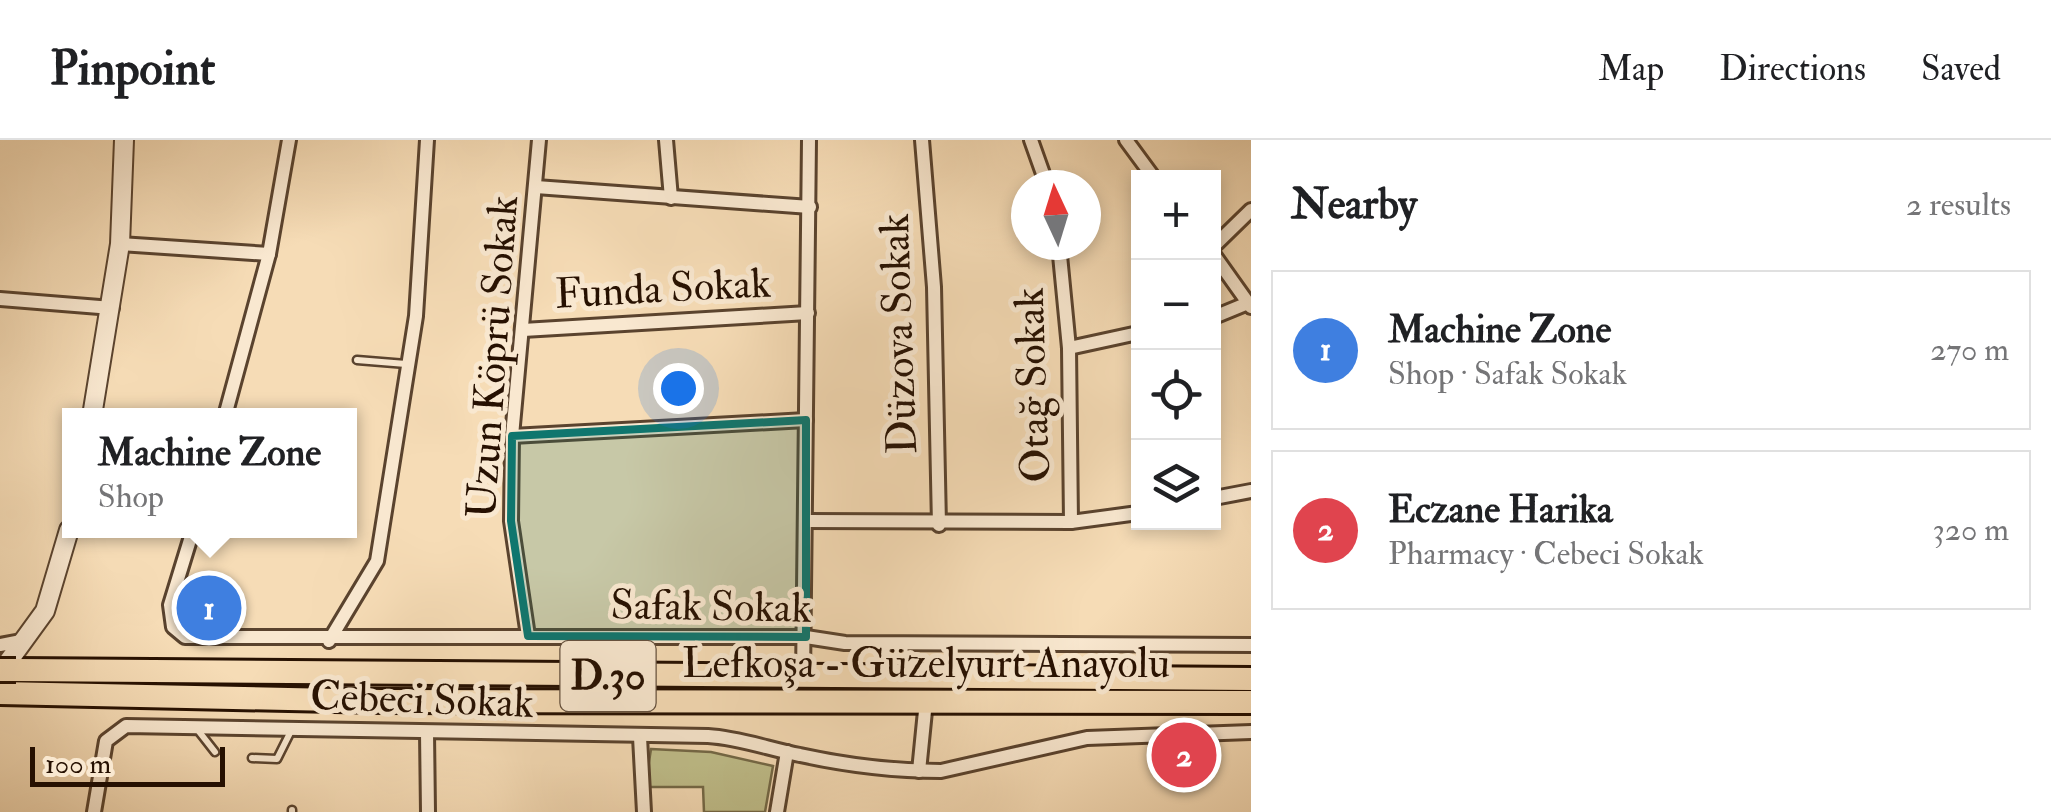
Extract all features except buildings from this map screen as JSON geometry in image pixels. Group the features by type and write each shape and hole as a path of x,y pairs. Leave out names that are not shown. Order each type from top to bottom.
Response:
{"highway":[{"name":"Lefkoşa - Güzelyurt Anayolu","path":"5,664 804,678 1251,680"},
{"name":"Lefkoşa - Güzelyurt Anayolu","path":"0,693 366,700 1251,702"}],"street":[{"path":"93,408 120,244 124,140 115,140"},
{"path":"228,408 249,341 269,254 289,140"},
{"path":"329,641 377,562 416,316 427,140"},
{"name":"Uzun Köprü Sokak","path":"528,636 510,522 512,436 539,140"},
{"path":"666,140 672,198"},
{"path":"804,678 809,140"},
{"name":"Düzova Sokak","path":"922,140 934,287 939,525"},
{"path":"1031,140 1042,170"},
{"path":"1126,140 1148,170"},
{"path":"536,187 810,207"},
{"path":"1221,239 1251,210"},
{"path":"120,244 269,254"},
{"name":"Otağ Sokak","path":"1060,260 1069,348 1071,522"},
{"path":"1218,260 1250,305 1221,315"},
{"path":"0,299 112,308"},
{"name":"Funda Sokak","path":"522,330 808,313"},
{"path":"1069,348 1131,335"},
{"path":"512,436 806,420"},
{"path":"1221,497 1251,491"},
{"path":"806,521 939,525 1071,522 1131,514"},
{"path":"5,664 45,611 67,538"},
{"name":"Safak Sokak","path":"191,538 170,605 173,627 186,637 329,641 528,636 806,637 845,643 1106,641 1251,645"},
{"path":"919,771 926,701"},
{"name":"Cebeci Sokak","path":"94,812 106,740 126,726 192,724 427,734 727,738 788,752 919,771 941,770 1100,736 1251,732"},
{"path":"427,734 428,812"},
{"path":"640,737 644,812"},
{"path":"777,812 788,752"}],"lane":[{"path":"358,360 408,364"},
{"path":"192,724 215,752"},
{"path":"252,758 276,759 292,728"}],"highlighted area":[{"path":"806,420 806,637 528,636 511,521 512,436"}],"shaded area":[{"path":"651,749 711,752 773,766 765,812 704,812 703,787 645,787"}],"place":[{"name":"Machine Zone","path":"209,608"},
{"name":"Eczane Harika","path":"1184,755"}]}
